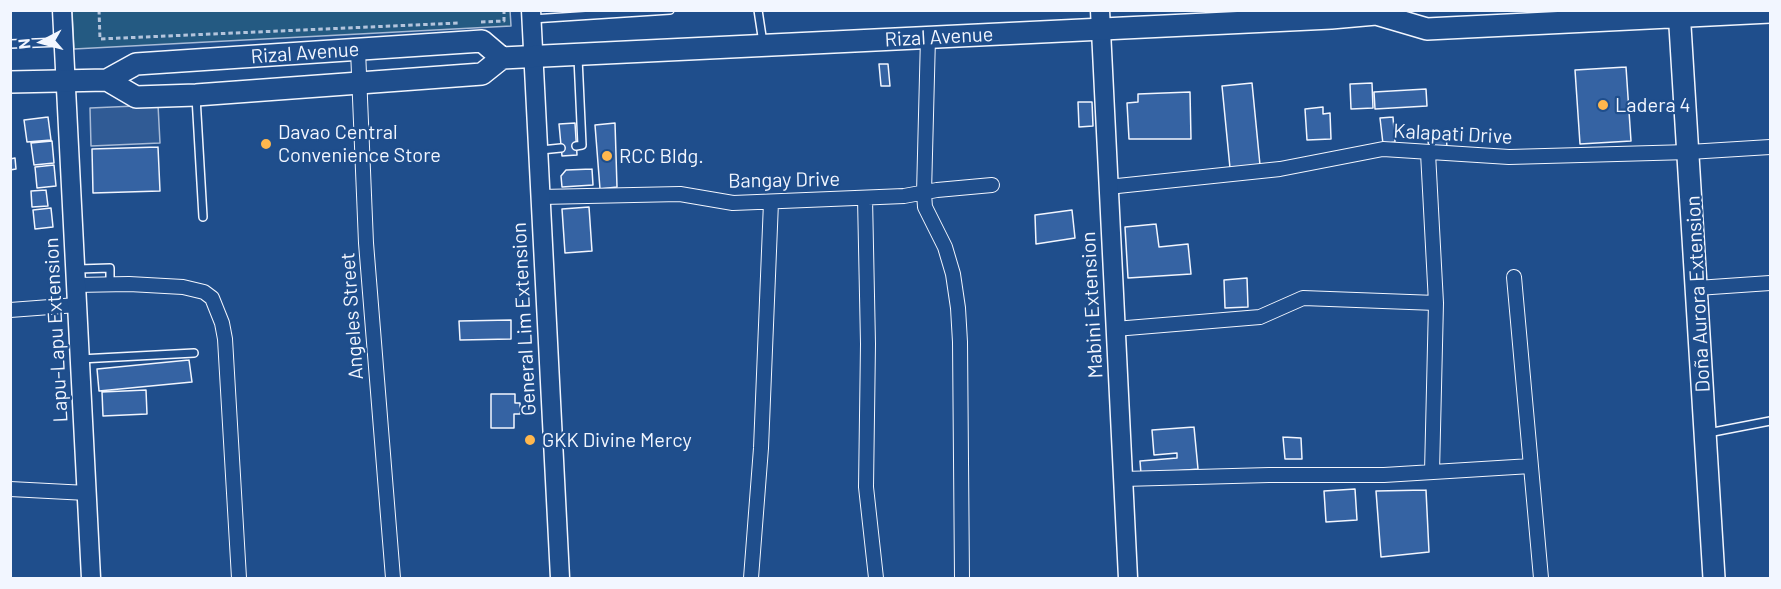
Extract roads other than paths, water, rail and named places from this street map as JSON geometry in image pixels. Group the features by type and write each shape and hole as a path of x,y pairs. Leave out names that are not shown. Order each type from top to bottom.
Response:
{"main road":[{"name":"Rizal Avenue","path":"106,80 136,97 196,95 482,74 502,58 928,37 1100,20 1381,12 1427,28 1680,14 1770,12"},
{"name":"Doña Aurora Extension","path":"1680,14 1714,579"},
{"name":"Rizal Avenue","path":"10,82 106,80 136,64 482,41 502,58"},
{"path":"300,54 303,88"}],"street":[{"name":"Lapu-Lapu Extension","path":"62,10 91,579"},
{"name":"General Lim Extension","path":"531,15 560,579"},
{"name":"Mabini Extension","path":"1100,20 1128,579"},
{"path":"928,37 924,193 925,207 945,247 958,308 962,579"},
{"name":"Angeles Street","path":"358,50 366,243 393,579"},
{"name":"Kalapati Drive","path":"1108,187 1280,169 1383,149 1509,157 1689,152 1770,147"},
{"path":"1428,153 1436,303 1432,472"},
{"name":"Bangay Drive","path":"541,197 680,194 733,203 771,202 904,196 992,185"},
{"path":"865,198 868,344 866,487 876,579"},
{"path":"751,579 761,448 771,202"},
{"path":"76,277 110,286 129,284 195,288 204,291 218,308 225,339 239,579"},
{"path":"1514,277 1541,579"},
{"path":"1697,288 1770,283"},
{"path":"1115,329 1260,317 1303,298 1436,303"},
{"path":"10,310 77,305"},
{"path":"1123,479 1384,475 1531,466"},
{"path":"10,489 87,493"}],"lane":[{"path":"531,15 670,10"},
{"path":"758,10 763,45"},
{"path":"10,44 63,42"},
{"path":"576,146 582,146 578,54"},
{"path":"196,95 203,217"},
{"path":"538,151 561,148"},
{"path":"80,359 194,353"},
{"path":"1706,434 1770,421"}],"place":[{"name":"Ladera 4","path":"1603,105"},
{"name":"Davao Central Convenience Store","path":"266,144"},
{"name":"RCC Bldg.","path":"607,156"},
{"name":"GKK Divine Mercy","path":"530,440"}]}
